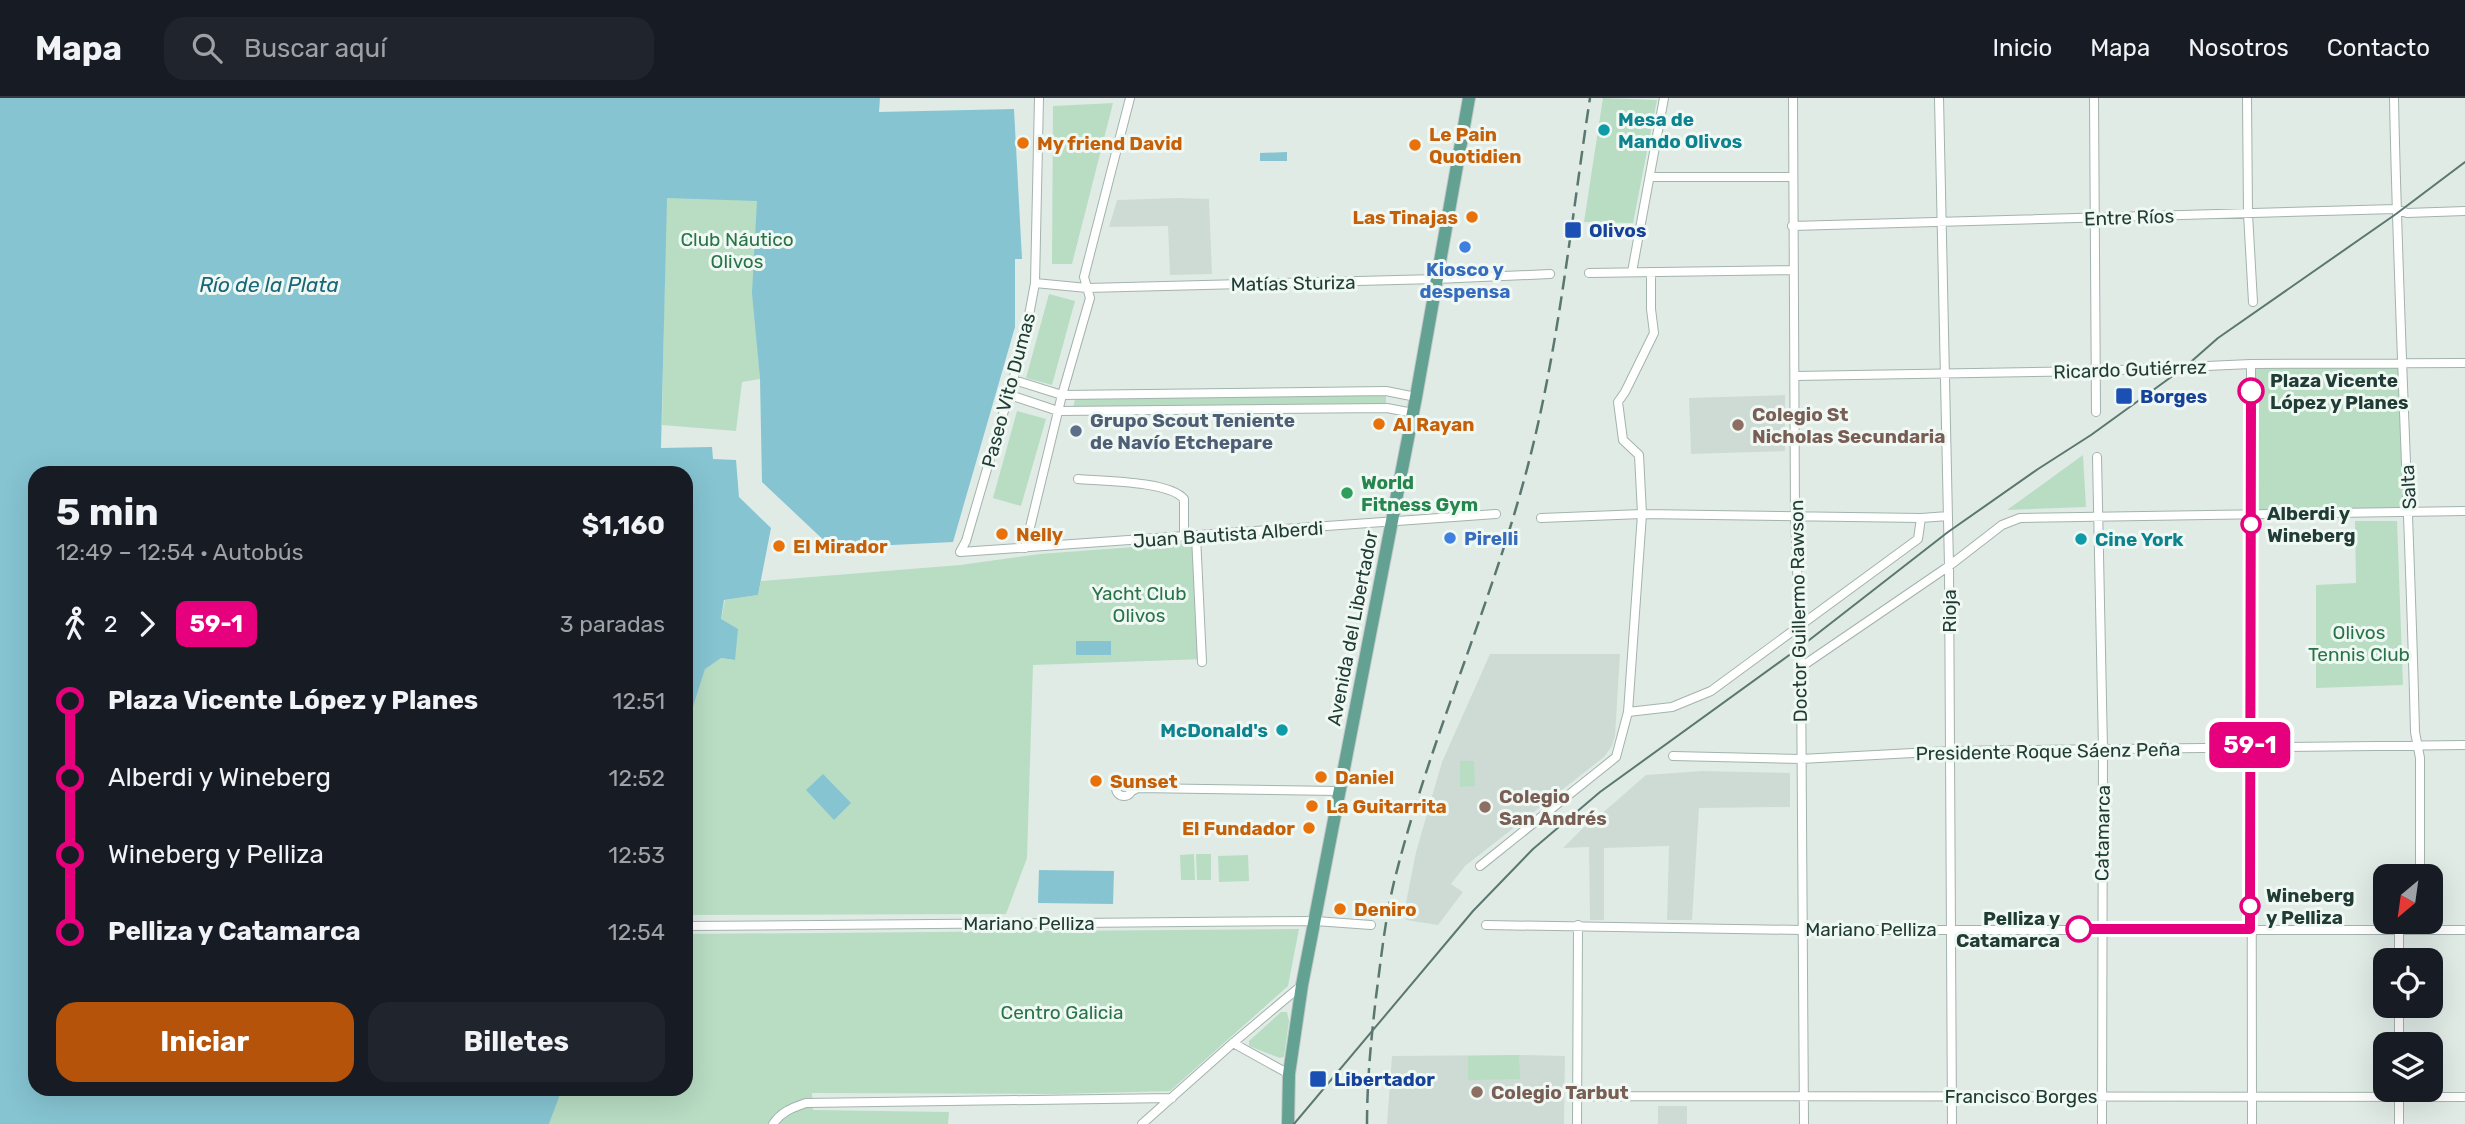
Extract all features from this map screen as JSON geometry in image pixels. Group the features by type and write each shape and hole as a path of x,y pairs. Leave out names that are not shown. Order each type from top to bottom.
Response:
{"main road":[{"name":"Avenida del Libertador","path":"1288,1124 1289,1074 1302,985 1413,413 1469,98"}],"street":[{"name":"Paseo Vito Dumas","path":"961,552 1010,395 1024,342 1035,283 1039,98"},
{"path":"1025,548 1062,395 1090,299 1084,277 1129,98"},
{"path":"1632,272 1664,98"},
{"name":"Doctor Guillermo Rawson","path":"1793,98 1791,177 1795,517 1801,667 1804,1124"},
{"name":"Rioja","path":"1939,98 1949,566 1952,1124"},
{"path":"2094,98 2096,412"},
{"path":"2247,98 2248,214 2253,302"},
{"name":"Salta","path":"2394,98 2415,732 2420,758 2420,864"},
{"path":"1650,177 1791,177"},
{"name":"Entre Ríos","path":"1792,226 2396,209 2407,213 2465,211"},
{"path":"1590,273 1793,270"},
{"path":"1480,866 1616,757 1628,712 1642,514 1639,455 1623,440 1618,402 1654,333 1651,272"},
{"name":"Matías Sturiza","path":"1035,283 1087,288 1550,274"},
{"name":"Ricardo Gutiérrez","path":"1795,376 2096,371 2251,364 2465,363"},
{"path":"2251,364 2252,1124"},
{"path":"1014,380 1062,395 1386,391 1416,397"},
{"path":"1317,408 1318,392"},
{"path":"1010,395 1058,411 1387,408 1413,413"},
{"path":"1160,410 1161,395"},
{"name":"Catamarca","path":"2097,457 2103,749 2102,1124"},
{"path":"1078,479 1153,485 1180,494 1184,499 1184,537"},
{"path":"1801,667 1949,566 2002,524 2020,518 2465,511"},
{"name":"Juan Bautista Alberdi","path":"961,552 1496,514"},
{"path":"1541,518 1642,514 1921,518 1948,516"},
{"path":"1628,712 1672,707 1711,691 1918,539 1921,518"},
{"path":"1196,536 1202,662"},
{"name":"Presidente Roque Sáenz Peña","path":"1673,756 1801,759 1950,751 2465,745"},
{"path":"1134,788 1339,791"},
{"name":"Mariano Pelliza","path":"693,926 1315,921 1371,925"},
{"name":"Mariano Pelliza","path":"1486,925 1802,930 2373,930"},
{"path":"1577,1124 1578,925"},
{"name":"Mariano Pelliza","path":"2443,928 2465,930"},
{"path":"1142,1124 1302,985"},
{"path":"1233,1043 1289,1074"},
{"name":"Francisco Borges","path":"1576,1096 2252,1097 2373,1094"},
{"name":"Francisco Borges","path":"2443,1096 2465,1097"},
{"path":"774,1124 779,1115 806,1103 1172,1098"},
{"path":"2399,1102 2399,1124"}],"shaded area":[{"path":"1209,199 1212,274 1170,275 1168,226 1109,227 1117,200"},
{"name":"Colegio St Nicholas Secundaria","path":"1785,395 1785,451 1691,454 1689,398"},
{"name":"Colegio San Andrés","path":"1490,654 1620,654 1615,736 1612,746 1604,757 1465,866 1451,884 1463,892 1438,925 1406,920 1404,913 1416,852 1442,762"},
{"name":"Colegio San Andrés","path":"1702,771 1790,773 1790,807 1699,808 1692,920 1667,920 1669,846 1604,848 1604,920 1590,920 1589,847 1563,848 1589,822 1646,775"},
{"name":"Colegio Tarbut","path":"1392,1056 1565,1056 1564,1124 1387,1124"},
{"path":"1658,1106 1687,1106 1687,1124 1658,1124"}],"green space":[{"path":"1603,98 1657,100 1633,223 1584,222"},
{"path":"1113,103 1072,264 1052,264 1053,106"},
{"name":"Club Náutico Olivos","path":"891,184 755,316 760,379 742,382 736,431 662,425 666,198"},
{"path":"1049,294 1075,301 1052,385 1026,378"},
{"name":"Plaza Vicente López y Planes","path":"2251,364 2402,364 2409,511 2251,516"},
{"path":"1386,395 1386,405 1073,408 1075,399"},
{"path":"1017,411 1046,419 1021,506 993,498"},
{"path":"2083,455 2086,507 2007,510"},
{"name":"Olivos Tennis Club","path":"2355,521 2397,521 2403,685 2316,688 2316,585 2356,583"},
{"name":"Yacht Club Olivos","path":"1200,542 1205,659 1033,665 1027,858 1006,914 693,915 693,707 705,668 721,658 734,660 721,619 725,600 758,595 761,581 960,565 1040,554"},
{"path":"1460,761 1474,761 1475,786 1460,787"},
{"path":"1194,854 1195,880 1181,880 1180,855"},
{"path":"1196,854 1211,854 1211,880 1197,880"},
{"path":"1248,855 1249,881 1219,882 1218,856"},
{"name":"Centro Galicia","path":"1299,929 1288,986 1170,1091 1058,1094 812,1093 813,1110 949,1112 948,1124 549,1124 559,1096 693,1096 693,934"},
{"path":"1281,1012 1287,1012 1289,1021 1284,1057 1280,1058 1249,1046 1249,1041"},
{"path":"1519,1055 1520,1079 1468,1080 1468,1056"}],"water":[{"name":"Río de la Plata","path":"0,98 880,98 879,112 1014,109 1022,259 1015,259 1015,327 953,542 832,548 762,482 760,379 752,293 757,201 667,198 661,448 712,447 713,459 736,460 739,497 771,528 758,595 724,600 721,619 738,629 735,660 721,658 705,669 693,707 693,466 28,466 28,1096 559,1096 549,1124 0,1124"},
{"path":"1287,152 1287,161 1260,161 1260,153"},
{"path":"1076,641 1111,641 1111,655 1076,655"},
{"path":"823,774 851,803 834,820 806,790"},
{"path":"1039,870 1114,871 1113,904 1038,903"}],"tram line":[{"path":"1294,1124 1473,911 1533,849 1600,792 1799,648 1948,532 2091,435 2185,367 2218,338 2396,214 2465,162"}],"railway":[{"path":"1367,1124 1372,1029 1394,882 1424,778 1496,573 1527,469 1556,331 1590,98"}],"bus line":[{"name":"59-1","path":"2079,929 2250,929 2251,391"}],"place":[{"name":"Mesa de Mando Olivos","path":"1604,130"},
{"name":"My friend David","path":"1023,143"},
{"name":"Le Pain Quotidien","path":"1415,145"},
{"name":"Las Tinajas","path":"1472,217"},
{"name":"Olivos","path":"1573,230"},
{"name":"Kiosco y despensa","path":"1465,247"},
{"name":"Plaza Vicente López y Planes","path":"2251,391"},
{"name":"Borges","path":"2124,396"},
{"name":"Al Rayan","path":"1379,424"},
{"name":"Colegio St Nicholas Secundaria","path":"1738,425"},
{"name":"Grupo Scout Teniente de Navío Etchepare","path":"1076,431"},
{"name":"World Fitness Gym","path":"1347,493"},
{"name":"Alberdi y Wineberg","path":"2251,524"},
{"name":"Nelly","path":"1002,534"},
{"name":"Pirelli","path":"1450,538"},
{"name":"Cine York","path":"2081,539"},
{"name":"El Mirador","path":"779,546"},
{"name":"McDonald's","path":"1282,730"},
{"name":"Daniel","path":"1321,777"},
{"name":"Sunset","path":"1096,781"},
{"name":"La Guitarrita","path":"1312,806"},
{"name":"Colegio San Andrés","path":"1485,807"},
{"name":"El Fundador","path":"1309,828"},
{"name":"Wineberg y Pelliza","path":"2250,906"},
{"name":"Deniro","path":"1340,909"},
{"name":"Pelliza y Catamarca","path":"2079,929"},
{"name":"Libertador","path":"1318,1079"},
{"name":"Colegio Tarbut","path":"1477,1092"}]}
